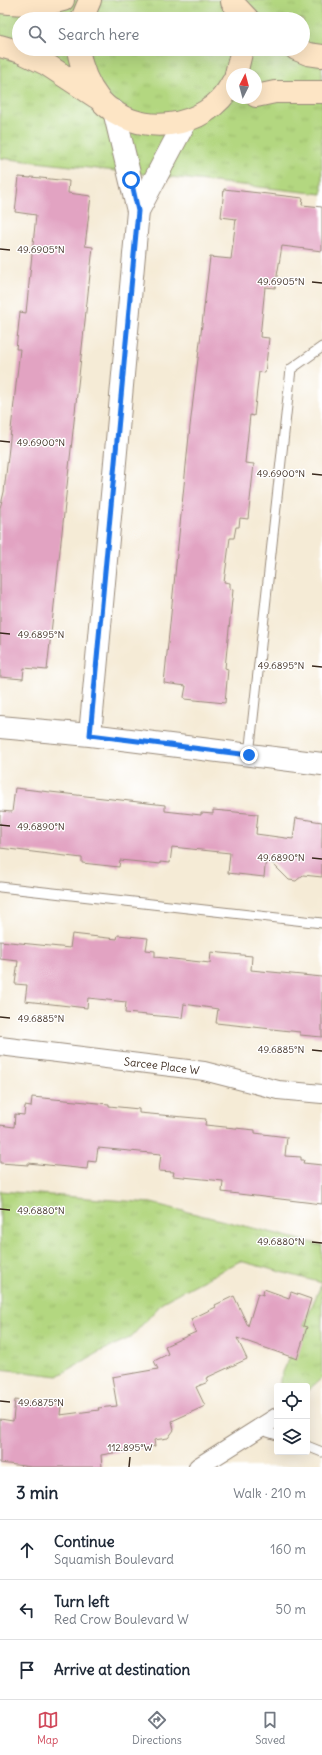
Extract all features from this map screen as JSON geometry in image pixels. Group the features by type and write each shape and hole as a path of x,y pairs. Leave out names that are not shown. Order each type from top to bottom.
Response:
{"main road":[{"path":"0,2 21,4 55,2 63,0"},
{"path":"85,12 90,0"},
{"path":"0,46 12,49"},
{"path":"310,54 322,56"},
{"path":"29,56 46,64 130,120 148,124 166,125 193,118 230,104"},
{"path":"79,56 81,67 86,79 107,105"},
{"path":"237,68 240,56"},
{"path":"193,118 216,104 226,91"},
{"path":"262,95 275,92 322,92"}],"street":[{"path":"90,735 138,211 107,105"},
{"path":"138,211 193,118"},
{"path":"0,727 90,735 322,764"},
{"name":"Sarcee Place W","path":"0,1046 204,1071 278,1090 322,1094"},
{"path":"198,1467 274,1419"}],"lane":[{"path":"249,755 291,369 322,347"},
{"path":"0,887 322,923"},
{"path":"258,1429 274,1434"},
{"path":"310,1447 322,1452"}],"green space":[{"path":"0,0 322,0 322,194 0,158"},
{"path":"0,1191 151,1203 322,1245 322,1283 240,1261 164,1301 130,1338 97,1353 58,1376 0,1369"},
{"path":"322,1283 322,1378 310,1388 310,1383 280,1383 280,1379"}],"building":[{"path":"19,177 69,181 68,193 91,196 85,246 93,247 47,670 24,668 23,679 0,677 0,508 4,492 20,349 16,349 20,312 26,313 36,215 15,212"},
{"path":"224,189 303,198 302,205 322,207 322,251 282,246 275,288 265,287 260,337 269,338 265,373 259,372 254,416 250,415 245,463 254,464 248,519 240,518 239,527 236,527 234,538 230,538 224,582 230,583 230,589 233,590 225,668 228,669 225,703 185,699 186,686 164,683 190,426 210,257 231,259 236,219 221,217"},
{"path":"15,788 165,805 165,811 201,815 201,813 213,814 213,810 258,814 256,834 293,839 296,818 322,822 322,877 303,875 296,881 289,880 266,857 264,877 228,873 230,853 172,847 170,863 160,862 160,864 120,860 119,867 82,863 82,858 0,848 0,811 12,812"},
{"path":"72,934 117,939 118,935 148,938 146,950 155,951 155,957 210,963 211,952 252,956 251,970 322,977 322,1037 300,1035 300,1032 216,1023 218,1009 184,1004 182,1018 125,1013 126,1002 88,998 87,1008 25,1001 27,985 15,984 18,961 0,959 0,941 70,948"},
{"path":"32,1097 109,1104 109,1106 139,1109 139,1113 206,1119 205,1125 255,1130 255,1133 287,1137 285,1156 301,1157 301,1160 304,1160 303,1163 322,1165 322,1204 222,1192 223,1181 173,1176 174,1172 159,1171 161,1154 98,1148 96,1162 88,1161 87,1169 28,1163 28,1165 0,1163 0,1125 14,1127 15,1114 24,1115 25,1106 31,1107"},
{"path":"264,1289 289,1298 291,1292 311,1299 303,1326 307,1327 297,1359 237,1338 247,1359 206,1378 208,1382 196,1387 205,1406 172,1421 174,1430 168,1438 154,1440 155,1446 101,1455 102,1467 32,1467 0,1463 0,1419 13,1421 15,1400 61,1405 60,1415 117,1406 112,1377 158,1369 154,1361 168,1354 165,1346 196,1332 191,1319 216,1307 215,1305 234,1296 248,1326 258,1293 263,1295"}],"route":[{"path":"131,180 138,211 90,735 249,755"}]}
